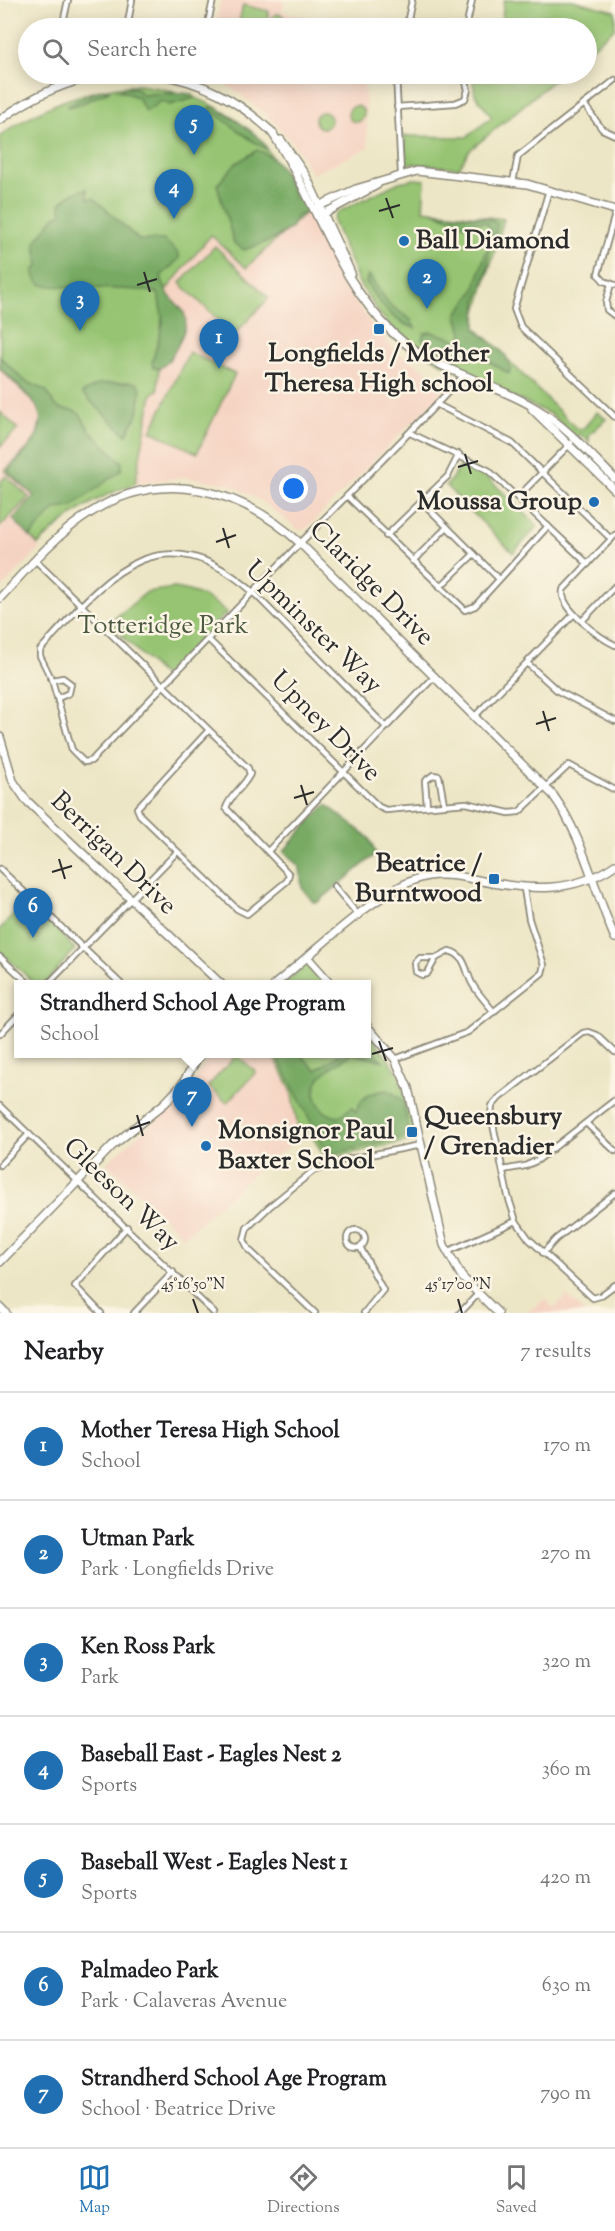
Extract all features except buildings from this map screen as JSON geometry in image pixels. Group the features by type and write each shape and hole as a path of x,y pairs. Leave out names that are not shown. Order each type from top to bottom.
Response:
{"street":[{"path":"64,18 68,0"},
{"path":"129,18 132,0"},
{"path":"209,18 213,0"},
{"path":"408,18 412,0"},
{"path":"468,18 472,0"},
{"path":"513,182 518,156 615,80"},
{"path":"0,120 32,99 69,84"},
{"path":"198,84 227,97 271,131 291,152 325,213 355,284"},
{"path":"396,84 401,174"},
{"path":"397,107 455,103 465,99 468,90 466,84"},
{"path":"584,104 602,129 615,135"},
{"path":"271,131 316,212 336,254 375,314 393,334 418,353 463,376 521,400 615,478"},
{"path":"316,212 321,205 393,177 422,171 513,182 549,190 615,212 598,274 604,281 613,284 606,302 607,310 615,316"},
{"path":"316,212 325,213 393,177"},
{"path":"549,190 514,309 515,317 521,327 615,417"},
{"path":"58,698 69,693 71,684 69,680 63,678 52,680 72,750 76,756 87,762 91,761 300,543 438,405 463,376"},
{"path":"438,405 502,435 613,537 563,591 562,597 574,614 615,645"},
{"path":"410,433 459,454 488,470 588,564"},
{"path":"518,497 572,442"},
{"path":"572,442 615,490"},
{"path":"386,536 448,476 459,454"},
{"name":"Claridge Drive","path":"0,598 58,537 91,512 134,493 169,488 206,491 242,501 273,520 300,543 476,715 544,786 565,812 593,877 615,938"},
{"path":"347,496 386,536 467,610 548,526"},
{"path":"422,502 499,579"},
{"path":"413,561 447,527"},
{"path":"440,587 474,554"},
{"name":"Upminster Way","path":"52,680 40,656 40,650 104,582 128,564 182,555 214,563 232,574 253,592 386,727"},
{"path":"36,561 248,768 250,774 228,802 226,808 290,874 287,881 247,914 237,909 177,852 140,815 137,808 209,730"},
{"path":"582,621 615,586"},
{"path":"476,715 574,614"},
{"name":"Upney Drive","path":"208,639 379,807 386,810 465,803 510,813 519,812 544,786"},
{"path":"527,663 558,691 615,722"},
{"path":"269,850 435,676"},
{"name":"Berrigan Drive","path":"0,737 9,770 20,792 217,980"},
{"path":"544,786 569,765 615,790"},
{"path":"427,806 425,782 433,775 439,777 442,782 444,804"},
{"path":"52,980 177,852"},
{"path":"280,980 397,886 435,875 460,876 524,889 555,888 593,877 615,865"},
{"path":"0,869 117,980"},
{"path":"334,886 358,916"},
{"path":"395,1059 468,1032 542,973 545,968 529,919 524,889"},
{"path":"436,958 427,974 422,975 416,972 415,963 420,958 436,958 449,951 459,955 473,986 494,1012"},
{"path":"0,957 25,980"},
{"path":"308,958 327,980"},
{"path":"0,1034 14,1019"},
{"path":"371,1031 395,1059 411,1097 439,1228 447,1252 462,1277 498,1313"},
{"path":"615,1052 597,1035 589,1032 583,1034 499,1098 492,1106 491,1115 516,1221 543,1253 593,1298 600,1296 615,1285"},
{"path":"0,1262 112,1146 165,1103 181,1086 196,1058"},
{"path":"503,1170 525,1166 538,1160 615,1100"},
{"name":"Gleeson Way","path":"0,1106 214,1313"},
{"path":"586,1124 615,1151"},
{"path":"0,1165 29,1134"},
{"path":"315,1313 246,1247 244,1240 248,1228 288,1190 320,1167 421,1145"},
{"path":"543,1253 556,1239 615,1193"},
{"path":"447,1252 516,1221"},
{"path":"101,1313 75,1286 127,1227"},
{"path":"353,1230 364,1234 364,1242 360,1247 351,1247 346,1241 348,1234 353,1230"},
{"path":"360,1247 383,1290 364,1313"},
{"path":"134,1313 173,1272"},
{"path":"460,1313 478,1294"},
{"path":"0,1307 6,1313"}],"shaded area":[{"path":"221,0 284,0 282,12 314,18 217,18"},
{"path":"224,84 365,84 368,148 312,174 293,143 267,115"},
{"path":"307,211 343,283 377,332 401,355 447,383 445,389 306,529 299,530 263,502 230,484 184,477 135,484 151,394 0,334 211,235 246,268"},
{"path":"0,368 35,401 41,423 34,496 13,519 40,548 0,590"},
{"name":"Monsignor Paul Baxter School","path":"209,1058 275,1058 291,1090 300,1139 264,1164 184,1237 106,1163 190,1088"},
{"path":"567,1295 585,1313 527,1313 545,1299 554,1308"}],"green space":[{"path":"504,0 572,0 615,11 615,28 597,43 597,18 502,18"},
{"path":"243,5 269,11 267,18 240,18"},
{"path":"278,14 284,18 272,18"},
{"path":"473,84 549,84 469,151 459,168 406,163 404,136 467,137 492,117 475,95"},
{"path":"139,85 198,99 221,110 241,124 259,140 275,161 307,211 246,268 211,235 163,294 158,390 152,394 135,484 94,501 60,525 38,545 15,519 34,496 5,471 35,441 43,412 0,369 0,136 32,115 66,100 101,90"},
{"path":"135,87 143,95 180,93 192,94 195,98 170,105 161,101 146,112 137,97 118,90"},
{"path":"102,89 109,91 83,103 68,107 67,105"},
{"path":"213,106 251,131 267,149 209,108"},
{"path":"356,106 364,114 356,122 348,114"},
{"path":"323,112 331,120 323,128 315,120"},
{"path":"257,150 271,157 282,169 295,199 302,201 307,212 297,216 291,228 272,240 244,250 234,243 217,185 235,164"},
{"path":"414,179 425,180 423,210 504,219 473,325 577,429 583,429 597,412 606,419 589,435 589,442 580,434 576,437 552,415 439,362 397,333 379,313 359,283 333,221 336,213 399,182"},
{"path":"87,189 88,199 94,198 139,240 164,240 179,254 179,259 161,276 170,297 185,314 186,322 184,332 173,354 167,363 158,369 153,367 152,363 163,323 158,293 141,290 46,286 39,283 35,277 34,271 38,266 35,242 55,216 62,213 60,204 72,194"},
{"path":"432,211 490,219 498,223 494,239 487,223 475,222 468,226"},
{"path":"215,246 269,298 234,335 180,283"},
{"path":"489,249 488,268 477,300 476,328 504,354 510,367 509,374 467,348 457,314 474,291 486,251"},
{"path":"368,274 389,304 411,320 415,328 392,316 380,303 366,282"},
{"path":"431,332 456,339 458,348 444,352 430,347 422,340 424,333"},
{"path":"189,352 235,374 197,453 151,431"},
{"path":"0,357 25,381 47,391 59,408 80,414 90,431 122,462 122,469 119,472 71,507 55,509 30,537 13,519 34,496 8,471 34,440 40,428 40,417 37,407 0,368"},
{"path":"137,383 141,388 138,414 126,435 82,393 99,384"},
{"path":"0,412 18,429 0,447"},
{"path":"463,463 484,474 538,526 513,553 446,486"},
{"path":"6,476 29,497 0,527 0,482"},
{"name":"Totteridge Park","path":"174,588 202,596 227,612 164,677 109,623 147,592"},
{"path":"327,805 369,838 376,854 318,902 313,902 302,888 300,868 284,851"},
{"path":"27,900 75,949 48,980 31,980 0,951 0,929"},
{"path":"307,963 322,980 288,980"},
{"path":"371,1036 398,1072 416,1133 413,1140 326,1159 310,1132 300,1139 291,1090 275,1058 371,1058"},
{"path":"371,1049 383,1061 370,1058"},
{"path":"234,1058 240,1058 256,1072 227,1103 208,1086"},
{"path":"278,1058 304,1058 316,1070 335,1058 346,1058 330,1068 318,1080 315,1087 315,1095 321,1107 332,1115 338,1117 352,1107 356,1112 364,1098 377,1092 388,1090 403,1101 408,1125 404,1137 328,1155"}],"place":[{"name":"Baseball West - Eagles Nest 1","path":"194,155"},
{"name":"Baseball East - Eagles Nest 2","path":"174,219"},
{"name":"Ball Diamond","path":"404,241"},
{"name":"Utman Park","path":"427,309"},
{"name":"Longfields / Mother Theresa High school","path":"379,329"},
{"name":"Ken Ross Park","path":"80,331"},
{"name":"Mother Teresa High School","path":"219,369"},
{"name":"Moussa Group","path":"594,502"},
{"name":"Beatrice / Burntwood","path":"494,879"},
{"name":"Palmadeo Park","path":"33,938"},
{"name":"Strandherd School Age Program","path":"192,1127"},
{"name":"Queensbury / Grenadier","path":"412,1132"},
{"name":"Monsignor Paul Baxter School","path":"206,1146"}]}
